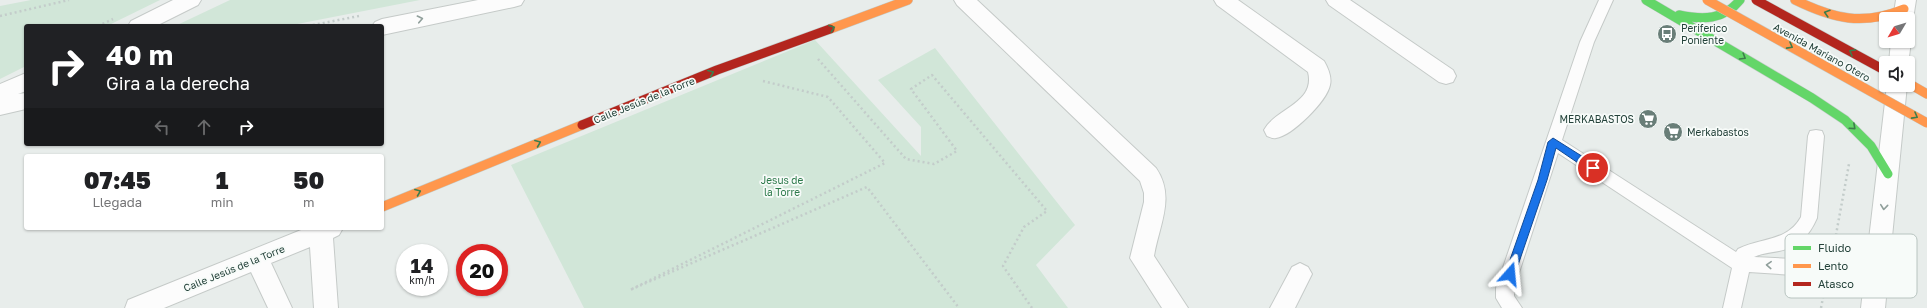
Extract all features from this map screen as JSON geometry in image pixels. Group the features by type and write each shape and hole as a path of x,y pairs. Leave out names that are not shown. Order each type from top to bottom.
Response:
{"main road":[{"name":"Calle Jesús de la Torre","path":"384,206 717,70 908,0"},
{"path":"1646,0 1812,98 1845,120 1871,146 1888,174"},
{"name":"Avenida Mariano Otero","path":"1707,0 1927,123"},
{"path":"1661,9 1676,15 1705,19 1729,13 1736,7 1740,0"},
{"name":"Avenida Mariano Otero","path":"1756,0 1879,67"},
{"path":"1795,0 1820,11 1851,19 1883,18 1895,15 1904,9"},
{"path":"1915,87 1927,94"}],"street":[{"path":"142,24 191,0"},
{"path":"384,27 514,0"},
{"path":"964,0 1149,176 1153,184 1155,199 1142,258 1176,308"},
{"path":"1224,0 1317,66 1320,84 1311,101 1275,130"},
{"path":"1336,0 1446,76"},
{"path":"0,94 24,82"},
{"path":"1881,234 1896,92"},
{"path":"0,107 24,101"},
{"path":"326,230 326,308"},
{"name":"Calle Jesús de la Torre","path":"137,308 326,230"},
{"path":"257,259 280,308"},
{"path":"1282,308 1300,274"},
{"path":"1873,308 1874,298"}],"lane":[{"path":"1513,308 1505,298 1505,288 1588,42 1606,0"},
{"path":"1801,234 1808,218 1816,136"},
{"path":"1553,142 1741,264 1785,266"},
{"path":"1732,308 1744,254 1749,250 1785,242"}],"path":[{"path":"0,16 69,0"},
{"path":"817,57 906,159 934,164 957,151 911,89 932,75 1047,211 1024,227 1003,266 1032,308"},
{"path":"762,81 828,97 885,163 630,290 867,187 959,308"}],"green space":[{"path":"31,0 160,0 111,24 24,24 24,67 0,79 0,6"},
{"path":"230,0 420,0 297,24 179,24"},
{"name":"Jesus de la Torre","path":"815,40 921,156 921,127 878,80 935,48 1075,225 1036,265 1068,308 584,308 511,165"}],"traffic: fast":[{"path":"1646,0 1812,98 1845,120 1871,146 1888,174"},
{"path":"1679,15 1696,18 1713,18 1728,12 1740,0"}],"traffic: slow":[{"path":"830,29 908,0"},
{"path":"1707,0 1927,123"},
{"path":"1795,0 1822,12 1849,19 1862,20 1876,18 1890,15 1904,9"},
{"path":"1915,87 1927,94"},
{"path":"384,206 582,125"}],"traffic: jam":[{"path":"1756,0 1879,67"},
{"path":"582,125 717,70 830,29"}],"place":[{"name":"Periferico Poniente","path":"1667,34"},
{"name":"MERKABASTOS","path":"1648,119"},
{"name":"Merkabastos","path":"1673,132"}],"route":[{"path":"1510,274 1522,235 1542,180 1553,142 1593,168"}]}
